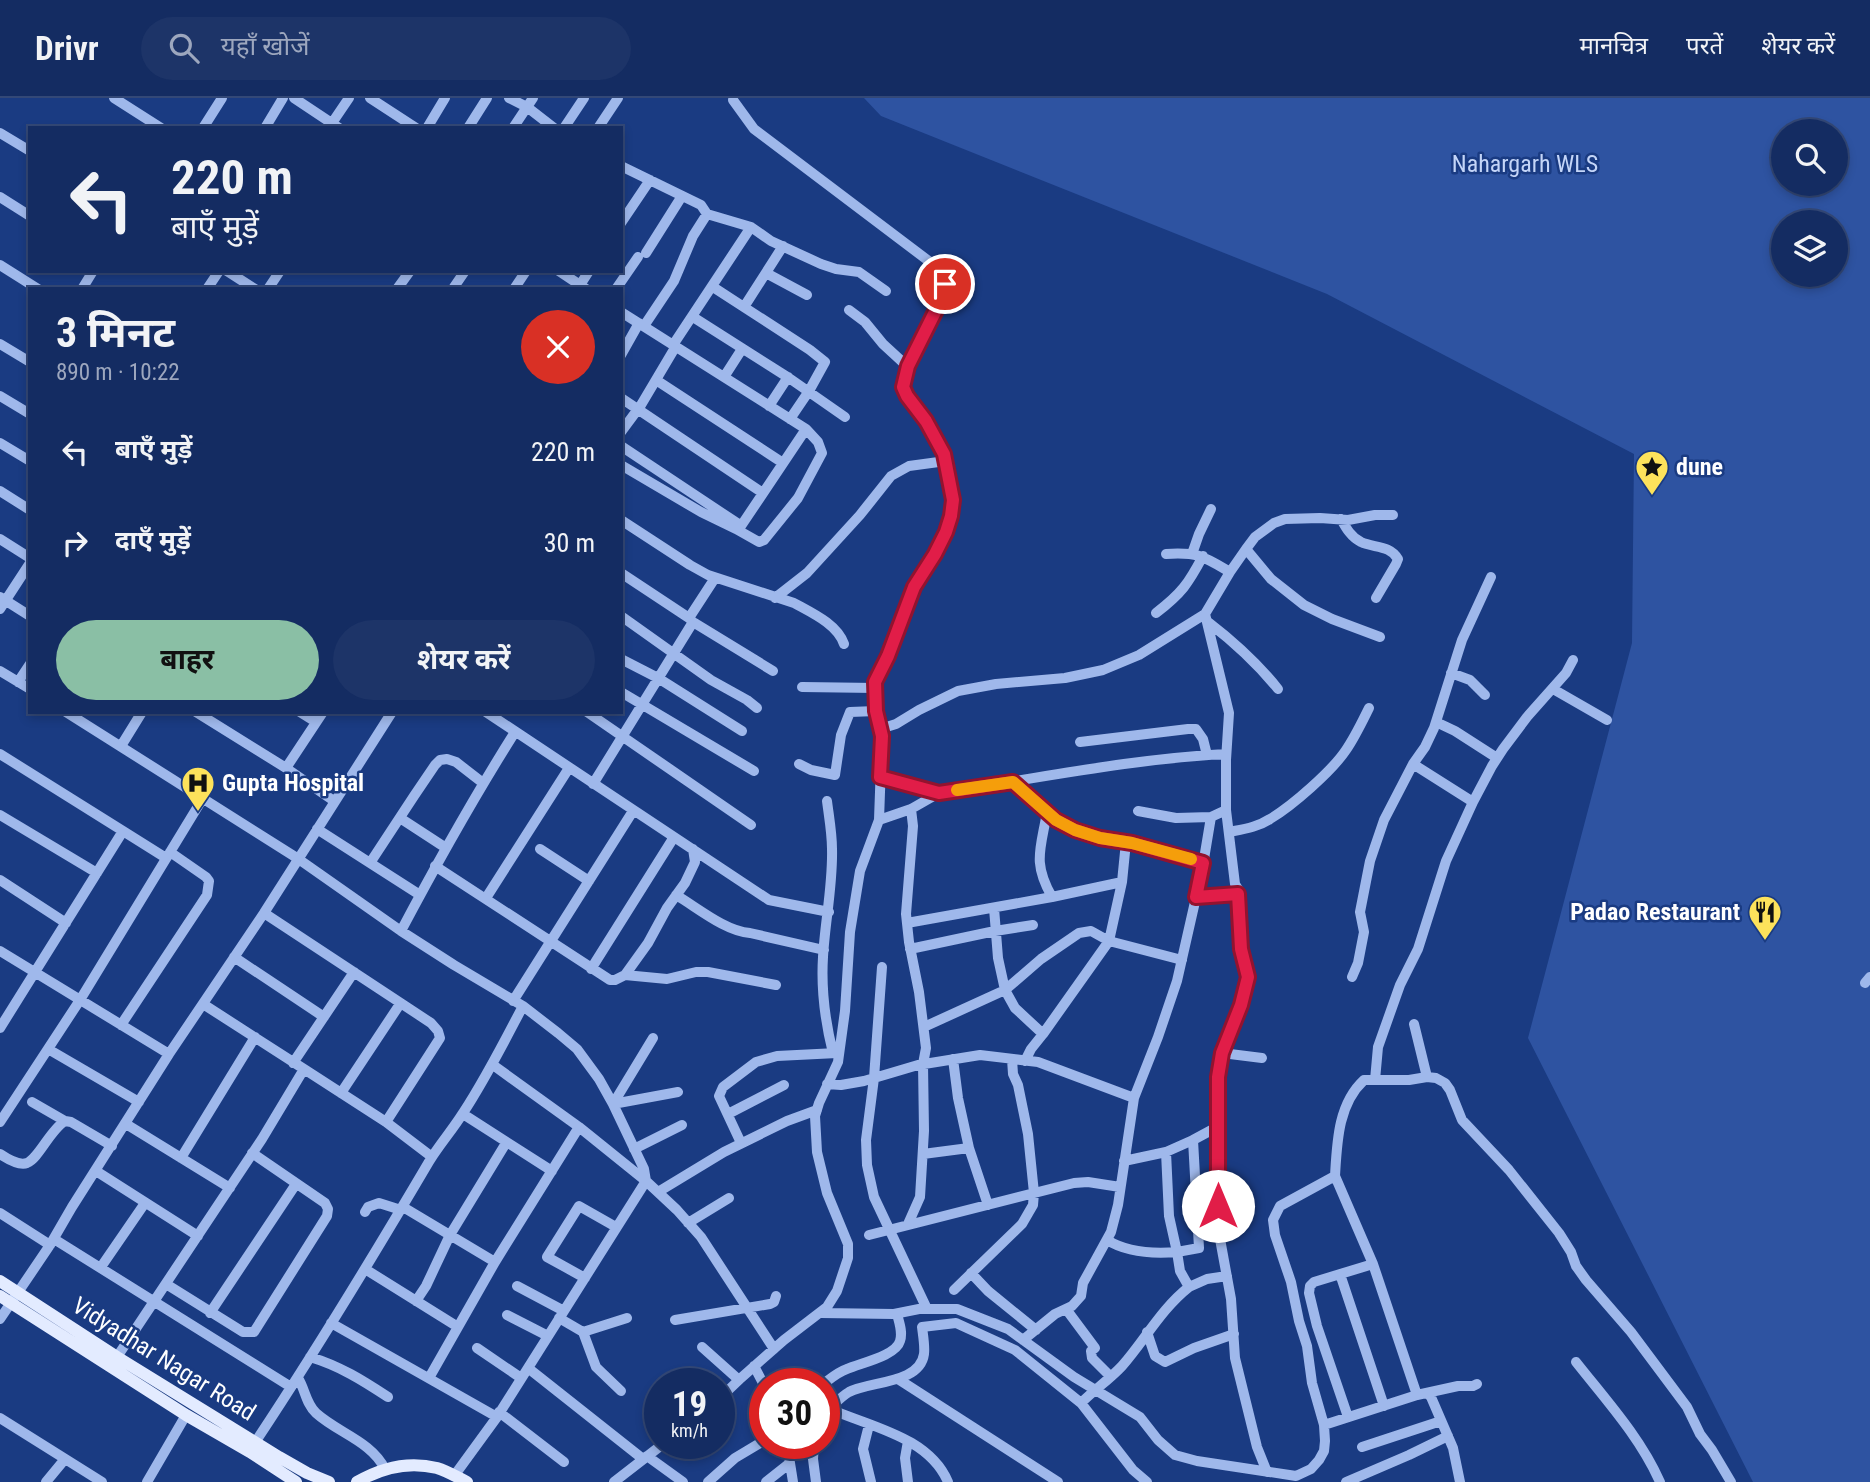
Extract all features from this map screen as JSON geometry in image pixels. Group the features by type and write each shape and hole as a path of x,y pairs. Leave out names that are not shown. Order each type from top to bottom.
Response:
{"main road":[{"name":"Vidyadhar Nagar Road","path":"0,1281 10,1297 186,1415 295,1482"},
{"name":"Vidyadhar Nagar Road","path":"10,1297 117,1357 307,1473 329,1482"},
{"path":"358,1482 386,1469 407,1465 438,1469 467,1482"}],"street":[{"path":"114,98 158,126"},
{"path":"204,126 222,98"},
{"path":"269,126 283,98"},
{"path":"294,98 335,125 349,98"},
{"path":"370,98 413,126"},
{"path":"469,126 487,98"},
{"path":"509,98 530,103 552,126"},
{"path":"565,126 584,98"},
{"path":"599,126 618,98"},
{"path":"427,126 442,99"},
{"path":"733,100 754,129 934,265 945,284 944,294 908,366 903,387 944,454 953,500 951,516 935,554 914,587 888,656 875,682 876,711 882,736 879,820 860,871 850,932 845,1011 836,1053"},
{"path":"514,126 530,103"},
{"path":"0,133 28,150"},
{"path":"623,167 701,205 707,214 751,227 771,241 835,269 859,272 886,291"},
{"path":"623,220 650,180"},
{"path":"618,287 682,196"},
{"path":"1,200 28,215"},
{"path":"623,352 674,281 707,214"},
{"path":"623,429 638,410 675,346 751,227"},
{"path":"744,307 783,246"},
{"path":"0,265 35,287"},
{"path":"230,273 252,287"},
{"path":"562,273 583,287"},
{"path":"766,273 807,295"},
{"path":"713,287 825,362 790,419"},
{"path":"849,310 865,322 883,344 908,366"},
{"path":"623,313 806,429 818,443 822,453 798,498 764,540 759,542 623,447"},
{"path":"693,317 845,417"},
{"path":"0,344 28,361"},
{"path":"724,377 742,349"},
{"path":"769,406 788,377"},
{"path":"656,380 783,463"},
{"path":"0,396 28,413"},
{"path":"623,399 763,493"},
{"path":"739,527 806,429"},
{"path":"0,443 28,460"},
{"path":"775,598 807,573 891,476 909,466 946,461"},
{"path":"623,466 701,512 739,527"},
{"path":"0,491 28,509"},
{"path":"1192,554 1211,509"},
{"path":"880,729 896,724 958,691 996,684 1065,678 1103,670 1139,655 1207,618 1230,572 1246,549 1255,537 1274,523 1285,519 1393,515"},
{"path":"1341,519 1358,541 1391,550 1398,559 1376,598"},
{"path":"623,521 715,578 794,603 834,627 842,636 844,644"},
{"path":"0,539 28,557"},
{"path":"1246,549 1271,579 1304,605 1380,637"},
{"path":"1166,554 1203,556 1230,572"},
{"path":"1156,613 1178,596 1190,582 1203,556"},
{"path":"28,566 2,602 28,615"},
{"path":"623,574 773,671"},
{"path":"1352,977 1358,963 1364,932 1360,912 1370,861 1384,820 1413,764 1425,747 1436,722 1462,640 1491,577"},
{"path":"593,784 675,653 715,578"},
{"path":"623,617 711,680 757,708"},
{"path":"1207,618 1264,671 1278,689"},
{"path":"1207,618 1229,713 1226,810 1238,894 1241,949 1248,977 1241,1005 1222,1053 1218,1077 1218,1228 1231,1299 1236,1358 1257,1447 1266,1472"},
{"path":"623,660 658,678 742,731"},
{"path":"1376,1080 1378,1046 1400,985 1418,949 1446,861 1473,802 1497,758 1527,717 1566,673 1573,660"},
{"path":"18,682 28,667"},
{"path":"0,671 28,689"},
{"path":"1451,673 1470,680 1485,695"},
{"path":"802,687 876,688"},
{"path":"1553,689 1607,720"},
{"path":"623,693 754,771"},
{"path":"1229,832 1248,829 1269,820 1309,788 1336,764 1348,748 1369,708"},
{"path":"799,764 811,770 835,775 841,736 850,712 876,711"},
{"path":"69,714 298,858 401,931 523,1006 577,1049 613,1104 644,1169 646,1181 498,1415 454,1476"},
{"path":"121,746 141,714"},
{"path":"199,714 334,801"},
{"path":"303,714 316,722"},
{"path":"286,768 322,714"},
{"path":"0,1319 10,1297 52,1242 169,1054 264,913 391,714"},
{"path":"488,714 769,900 829,912"},
{"path":"590,714 751,825"},
{"path":"1436,722 1497,758"},
{"path":"1080,742 1196,729 1203,739 1207,755"},
{"path":"401,931 435,866 515,733"},
{"path":"0,754 209,881 207,895 121,1025"},
{"path":"879,820 911,809 939,793 1113,766 1226,754"},
{"path":"370,863 440,760 456,762 483,783"},
{"path":"1413,764 1473,802"},
{"path":"486,898 569,768"},
{"path":"880,777 939,793"},
{"path":"1013,782 1056,820 1075,830 1203,863"},
{"path":"0,1122 80,1000 202,797"},
{"path":"735,1384 827,1307 837,1291 848,1258 848,1244 827,1193 817,1152 815,1116 838,1062 827,1029 823,996 832,849 827,801"},
{"path":"908,1224 920,1198 924,1131 923,1064 926,1048 907,923 913,826 911,809"},
{"path":"1138,811 1176,818 1210,817 1226,810"},
{"path":"513,1001 633,811"},
{"path":"1047,812 1039,858 1042,880 1052,897"},
{"path":"0,815 97,873"},
{"path":"1015,1350 1022,1339 1081,1296 1083,1283 1111,1232 1134,1098 1158,1037 1182,960 1210,817"},
{"path":"400,818 446,848"},
{"path":"317,828 420,895"},
{"path":"0,1028 3,1017 36,972 123,831"},
{"path":"591,969 674,837"},
{"path":"1025,1060 1109,941 1122,882 1126,842"},
{"path":"540,849 589,881"},
{"path":"435,866 591,969 615,980 625,975 685,883 695,862 693,849"},
{"path":"0,880 66,923"},
{"path":"907,923 1122,882"},
{"path":"1196,897 1238,894"},
{"path":"676,895 738,932 824,950"},
{"path":"994,908 998,958 1005,990 1015,1008 1043,1034"},
{"path":"264,913 431,1023 438,1031 440,1038 386,1122"},
{"path":"910,949 1033,925"},
{"path":"924,1027 1005,990 1041,959 1079,933 1091,931 1109,941 1182,960"},
{"path":"0,950 169,1054"},
{"path":"234,957 324,1017"},
{"path":"882,967 869,1079 867,1165 874,1197 923,1309"},
{"path":"293,1063 354,972"},
{"path":"625,975 667,979 708,972 776,985"},
{"path":"203,1004 386,1122 432,1157"},
{"path":"341,1093 400,1004"},
{"path":"256,1441 298,1378 432,1157 463,1114 493,1065 523,1006"},
{"path":"1414,1024 1427,1077"},
{"path":"181,1158 255,1038"},
{"path":"613,1104 653,1038"},
{"path":"48,1049 139,1102"},
{"path":"741,1143 719,1096 723,1087 756,1062 777,1056 836,1053"},
{"path":"1222,1053 1262,1058"},
{"path":"827,1084 841,1085 923,1064 981,1055 1038,1062 1134,1098"},
{"path":"953,1059 969,1148 989,1205"},
{"path":"954,1290 1022,1224 1033,1205 1028,1134 1018,1085 1013,1074 1012,1059"},
{"path":"493,1065 579,1126 658,1192 701,1237 774,1349"},
{"path":"117,1357 230,1188 304,1069"},
{"path":"1422,1394 1373,1264 1335,1176 1338,1138 1345,1110 1354,1089 1364,1080 1409,1080 1427,1077 1445,1083 1462,1120 1509,1170 1559,1233 1586,1280 1631,1332 1687,1407 1700,1434 1713,1450 1731,1482"},
{"path":"728,1114 784,1085"},
{"path":"613,1104 678,1092"},
{"path":"32,1102 112,1146"},
{"path":"658,1192 741,1143 817,1110"},
{"path":"463,1114 552,1171"},
{"path":"0,1154 20,1163 27,1163 53,1131 65,1121"},
{"path":"126,1124 230,1188"},
{"path":"634,1149 682,1125"},
{"path":"429,1378 495,1262 579,1126"},
{"path":"1124,1161 1166,1152 1219,1126"},
{"path":"1107,1240 1118,1247 1154,1254 1199,1248 1193,1140"},
{"path":"416,1301 450,1235 506,1143"},
{"path":"923,1154 969,1148"},
{"path":"1166,1152 1169,1216 1180,1271 1189,1287"},
{"path":"166,1284 243,1332 254,1332 327,1216 328,1209 326,1203 252,1153"},
{"path":"96,1171 198,1236"},
{"path":"821,1313 898,1314 923,1309 957,1309 1008,1329 1074,1377 1140,1417 1158,1440 1175,1455 1255,1477 1266,1472 1296,1476 1311,1469 1324,1451 1324,1425 1312,1383 1307,1346 1273,1220 1280,1206 1335,1176"},
{"path":"869,1235 1074,1183 1088,1182 1120,1187"},
{"path":"210,1313 296,1184"},
{"path":"688,1223 729,1198"},
{"path":"101,1267 145,1203"},
{"path":"365,1212 368,1207 379,1203 402,1208 495,1262"},
{"path":"585,1278 547,1257 579,1206 616,1227"},
{"path":"0,1213 101,1267 291,1388"},
{"path":"1348,1417 1322,1341 1309,1293 1310,1286 1314,1282 1373,1264"},
{"path":"365,1269 458,1327"},
{"path":"971,1273 988,1291 1036,1330"},
{"path":"1340,1273 1384,1406"},
{"path":"1081,1403 1120,1369 1177,1296 1207,1279 1227,1276"},
{"path":"517,1286 561,1314 583,1332 596,1367 621,1391"},
{"path":"675,1320 770,1304 776,1296"},
{"path":"1066,1309 1095,1348 1091,1351 1092,1358 1110,1376"},
{"path":"840,1372 884,1356 896,1348 900,1342 901,1328 898,1314"},
{"path":"507,1315 548,1336"},
{"path":"583,1332 627,1318"},
{"path":"331,1323 498,1415 564,1461"},
{"path":"840,1399 846,1393 864,1386 898,1379 914,1372 924,1355 922,1327 956,1323 1015,1350 1051,1377 1081,1403 1133,1470 1147,1482"},
{"path":"1147,1332 1155,1356 1164,1362 1234,1334"},
{"path":"1307,1346 1322,1341"},
{"path":"477,1348 521,1378"},
{"path":"702,1348 739,1380"},
{"path":"310,1357 332,1363 388,1397"},
{"path":"1576,1362 1637,1439 1660,1482"},
{"path":"527,1368 644,1457"},
{"path":"298,1378 316,1413 372,1450 386,1469"},
{"path":"898,1379 1058,1482"},
{"path":"1324,1425 1422,1394 1477,1384"},
{"path":"1422,1394 1431,1397 1453,1448 1460,1482"},
{"path":"146,1482 186,1415"},
{"path":"840,1416 896,1434 915,1444 932,1458 948,1482"},
{"path":"0,1418 102,1482"},
{"path":"1362,1447 1441,1421"},
{"path":"869,1425 863,1449 871,1482"},
{"path":"1346,1482 1448,1437"},
{"path":"908,1441 905,1458 908,1482"},
{"path":"708,1482 749,1450"},
{"path":"46,1482 65,1459"},
{"path":"614,1482 644,1459"},
{"path":"647,1459 683,1482"},
{"path":"789,1459 793,1482"},
{"path":"813,1459 816,1482"},
{"path":"766,1482 790,1463"}],"green space":[{"name":"Nahargarh WLS","path":"864,98 1870,98 1870,1482 1753,1482 1528,1038 1632,643 1634,454 1327,294 881,116"}],"slow traffic":[{"path":"957,790 1013,782 1056,820 1075,830 1191,859"}],"place":[{"name":"dune","path":"1652,497"},
{"name":"Gupta Hospital","path":"198,813"},
{"name":"Padao Restaurant","path":"1765,942"}],"route":[{"path":"945,284 944,294 908,366 903,387 944,454 953,500 951,516 935,554 914,587 888,656 875,682 877,720 882,736 880,777 939,793 1013,782 1056,820 1075,830 1203,863 1196,897 1238,894 1241,949 1248,977 1241,1005 1222,1053 1218,1077 1218,1206"}]}
